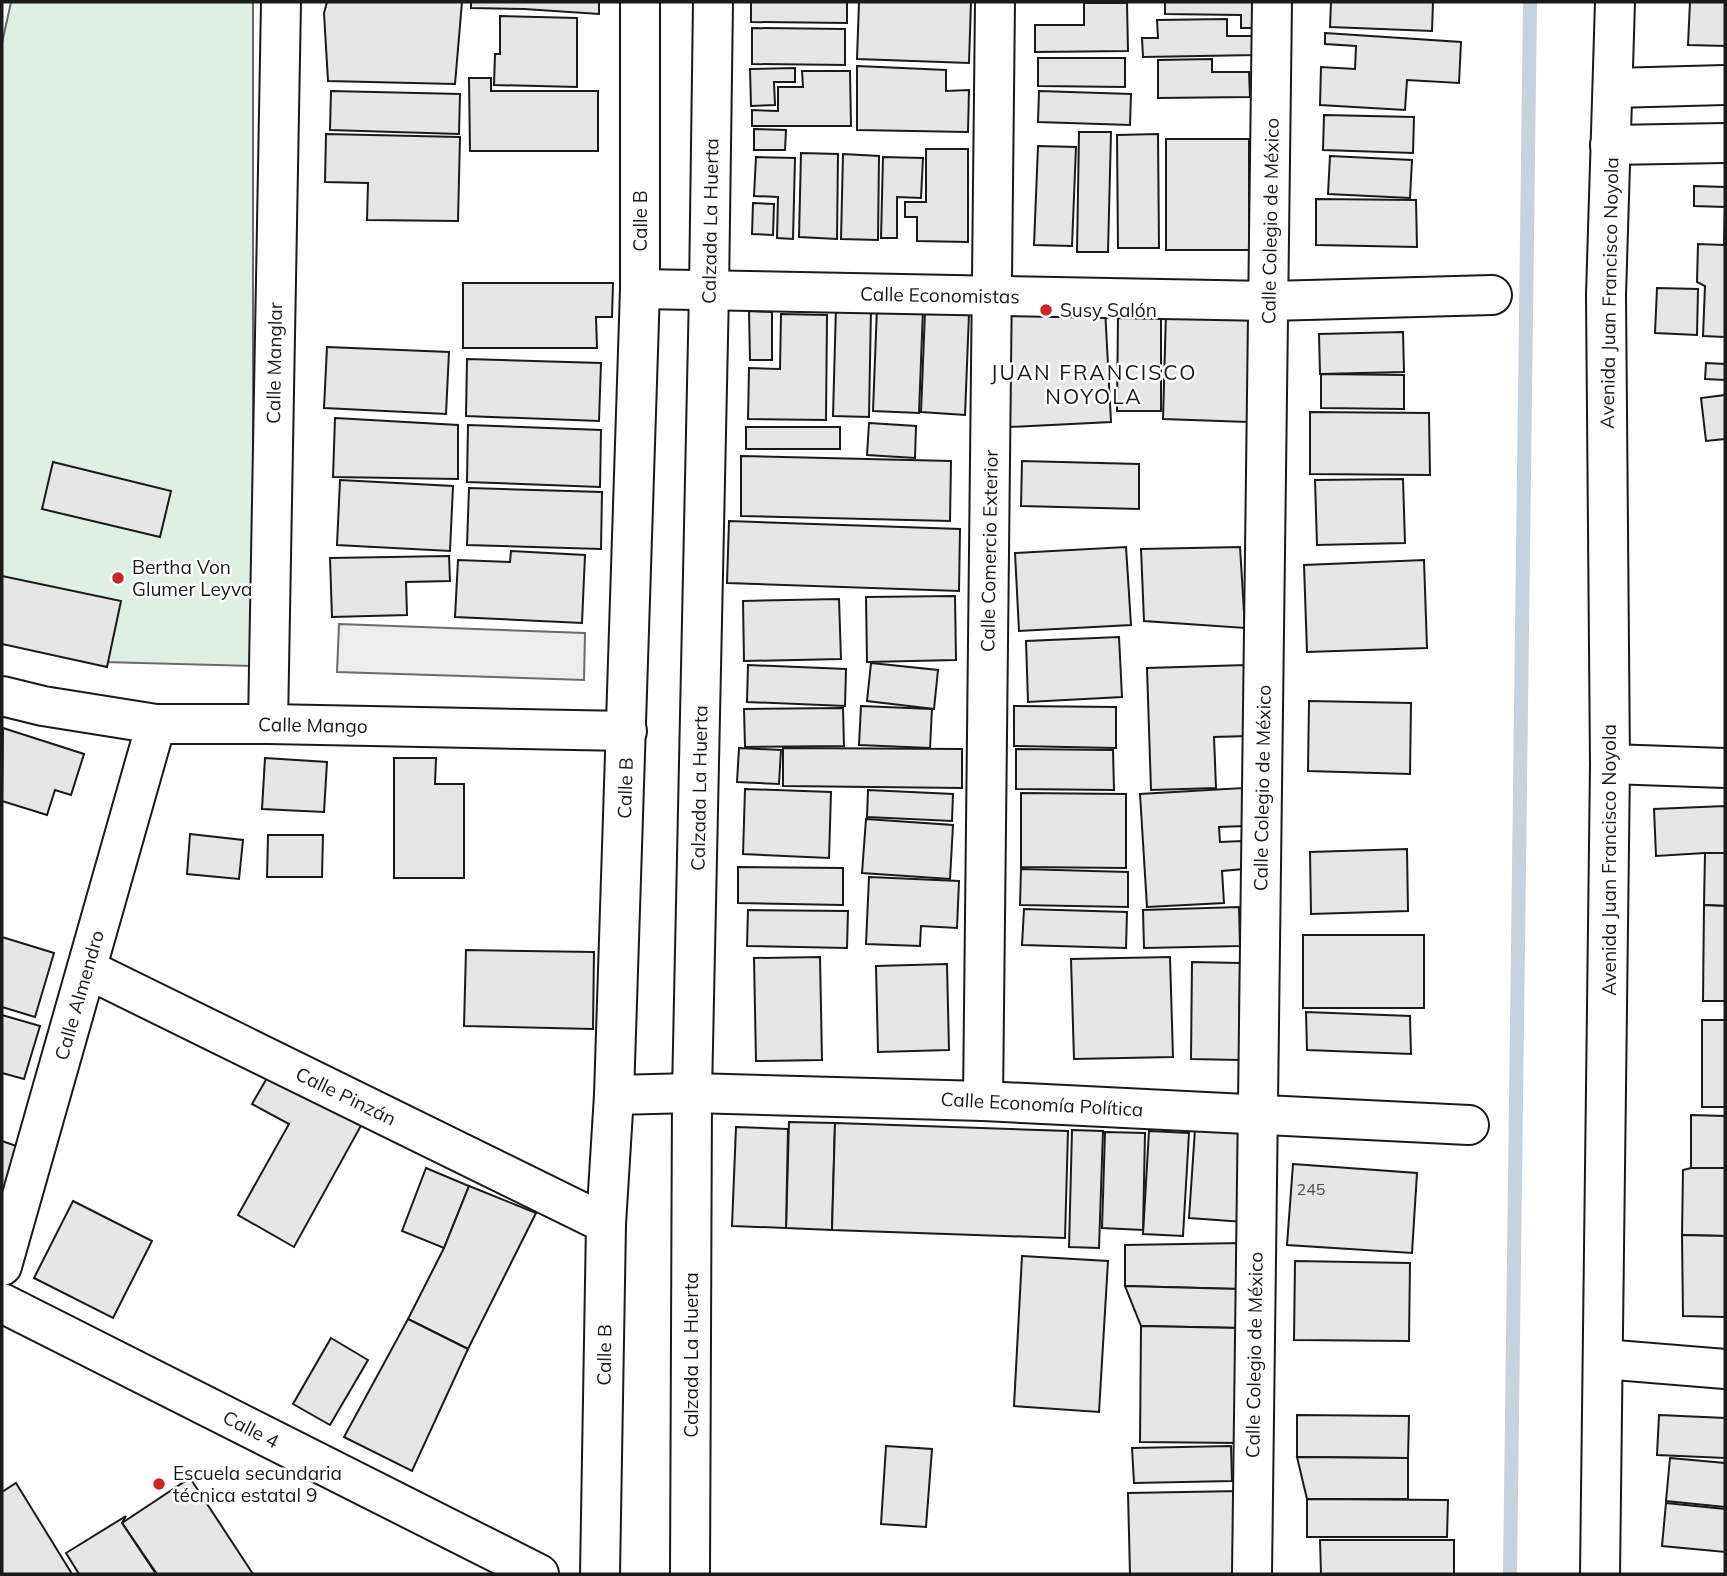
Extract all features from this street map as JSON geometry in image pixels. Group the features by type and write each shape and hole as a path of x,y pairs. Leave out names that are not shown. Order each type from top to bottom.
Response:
{"street":[{"name":"Calle Manglar","path":"268,724 281,2"},
{"name":"Calle B","path":"600,1574 606,1224 614,1094 640,289 640,2"},
{"name":"Calzada La Huerta","path":"690,1574 692,1093 713,2"},
{"name":"Calle Comercio Exterior","path":"983,1101 995,2"},
{"name":"Calle Colegio de México","path":"1252,1574 1272,2"},
{"name":"Avenida Juan Francisco Noyola","path":"1600,1574 1610,764 1606,295 1615,2"},
{"path":"1613,88 1725,85"},
{"path":"1610,145 1725,143"},
{"name":"Calle Economistas","path":"640,289 1269,302 1492,295"},
{"name":"Calle Mango","path":"2,696 43,706 156,724 627,731"},
{"name":"Calle Almendro","path":"2,1266 156,724"},
{"path":"1610,764 1725,768"},
{"name":"Calle Pinzán","path":"87,969 606,1224"},
{"name":"Calle Economía Política","path":"614,1094 692,1093 983,1101 1469,1125"},
{"name":"Calle 4","path":"2,1303 539,1574"},
{"path":"1603,1359 1725,1368"}],"green space":[{"path":"11,2 253,2 253,666 103,662 2,628 2,43"}],"shaded area":[{"path":"339,624 585,633 584,680 337,672"}],"building":[{"path":"327,2 462,2 455,84 328,81 324,13"},
{"path":"471,2 599,2 599,14 471,8"},
{"path":"751,2 847,2 847,23 751,22"},
{"path":"859,2 971,2 969,63 857,59"},
{"path":"1165,2 1256,2 1255,28 1241,28 1241,15 1165,14"},
{"path":"1331,2 1433,2 1432,31 1330,27"},
{"path":"1690,2 1725,2 1725,46 1688,45"},
{"path":"1084,3 1127,3 1128,51 1035,52 1035,25 1084,25"},
{"path":"500,16 577,18 577,87 494,85 495,54 500,54"},
{"path":"1227,19 1227,36 1256,36 1256,55 1143,57 1142,38 1158,38 1157,20"},
{"path":"752,28 845,29 845,65 752,64"},
{"path":"1325,33 1461,42 1459,83 1407,80 1405,110 1320,105 1321,67 1355,69 1356,46 1325,44"},
{"path":"1038,58 1125,58 1125,87 1038,86"},
{"path":"1212,59 1212,72 1249,72 1250,97 1158,98 1158,60"},
{"path":"857,66 946,70 946,91 969,90 968,132 857,130"},
{"path":"795,68 795,82 774,82 775,105 751,106 750,69"},
{"path":"802,71 850,71 851,126 752,126 752,110 778,111 778,87 803,87"},
{"path":"469,78 491,78 491,91 598,91 598,151 470,151"},
{"path":"331,91 460,94 459,134 330,130"},
{"path":"1039,91 1131,94 1130,125 1038,122"},
{"path":"1324,115 1414,117 1413,153 1323,150"},
{"path":"754,129 786,130 785,150 754,150"},
{"path":"1079,132 1111,132 1108,252 1077,252"},
{"path":"326,134 460,137 458,221 367,220 368,183 325,182"},
{"path":"1158,134 1159,248 1118,248 1117,135"},
{"path":"1166,139 1249,139 1249,250 1166,250"},
{"path":"1038,146 1076,147 1072,246 1034,245"},
{"path":"926,149 968,149 968,242 917,241 917,217 905,217 905,202 926,202"},
{"path":"801,153 838,154 837,239 799,237"},
{"path":"843,154 879,156 878,240 841,239"},
{"path":"1330,156 1412,160 1410,198 1328,194"},
{"path":"756,157 795,158 793,239 777,238 778,197 754,196"},
{"path":"883,157 923,158 921,198 897,197 897,238 881,238"},
{"path":"1694,186 1725,187 1725,207 1694,206"},
{"path":"1316,199 1416,200 1417,247 1316,245"},
{"path":"753,203 774,204 773,235 752,234"},
{"path":"1725,207 1725,337 1703,336 1705,286 1697,282 1698,244 1724,245"},
{"path":"463,283 613,283 612,317 596,317 597,348 463,348"},
{"path":"1657,288 1698,289 1697,335 1655,333"},
{"path":"836,306 871,308 869,417 833,416"},
{"path":"877,307 923,309 919,413 873,411"},
{"path":"1105,308 1111,422 1009,427 1004,312"},
{"path":"749,311 772,312 772,360 750,360"},
{"path":"925,312 969,314 965,415 921,412"},
{"path":"1166,312 1251,314 1248,422 1163,419"},
{"path":"781,314 827,315 826,420 748,419 749,368 780,369"},
{"path":"1118,314 1161,314 1161,411 1117,411"},
{"path":"1403,332 1404,372 1320,374 1319,334"},
{"path":"327,347 449,352 446,414 324,408"},
{"path":"467,359 601,363 599,421 466,416"},
{"path":"1706,363 1725,364 1725,380 1705,379"},
{"path":"1321,374 1404,375 1404,409 1321,408"},
{"path":"1725,395 1725,439 1706,441 1701,398"},
{"path":"1310,412 1429,413 1430,475 1310,474"},
{"path":"335,418 458,425 458,479 333,477"},
{"path":"869,423 916,426 915,458 867,455"},
{"path":"468,425 601,430 600,487 467,482"},
{"path":"746,427 840,427 840,449 746,449"},
{"path":"741,456 951,461 950,521 741,516"},
{"path":"1022,461 1139,464 1139,509 1021,506"},
{"path":"53,462 171,491 160,537 42,509"},
{"path":"1403,479 1405,543 1317,545 1315,480"},
{"path":"340,480 453,486 450,551 337,545"},
{"path":"469,488 602,492 601,549 467,545"},
{"path":"729,521 960,529 959,591 727,583"},
{"path":"1126,547 1131,625 1019,631 1015,553"},
{"path":"1240,547 1245,628 1144,621 1141,549"},
{"path":"511,551 585,555 582,623 455,617 458,560 510,562"},
{"path":"449,556 450,581 406,582 407,615 332,617 330,558"},
{"path":"1424,560 1427,648 1307,652 1304,565"},
{"path":"2,576 121,601 107,667 2,644"},
{"path":"955,596 956,660 867,662 866,597"},
{"path":"839,599 841,659 744,661 743,601"},
{"path":"1119,637 1122,697 1028,702 1026,641"},
{"path":"871,663 938,670 934,709 867,701"},
{"path":"748,665 846,669 845,706 747,702"},
{"path":"1246,665 1248,736 1214,737 1216,788 1151,790 1147,668"},
{"path":"1309,701 1411,703 1410,774 1308,771"},
{"path":"861,706 932,709 930,748 859,745"},
{"path":"1014,706 1116,707 1116,748 1014,746"},
{"path":"843,708 844,746 745,747 744,709"},
{"path":"3,728 84,754 71,795 55,790 47,815 2,801"},
{"path":"739,748 781,750 779,784 737,782"},
{"path":"783,748 962,749 962,788 783,786"},
{"path":"1016,749 1113,750 1114,790 1016,789"},
{"path":"265,758 327,762 324,812 262,809"},
{"path":"394,758 436,758 435,784 464,784 464,878 394,878"},
{"path":"1243,788 1245,826 1219,827 1220,842 1242,841 1244,869 1222,871 1224,903 1147,907 1140,794"},
{"path":"745,789 831,792 829,858 743,854"},
{"path":"868,790 953,794 952,821 867,817"},
{"path":"1021,793 1126,794 1126,868 1021,867"},
{"path":"1725,806 1725,853 1656,856 1654,809"},
{"path":"866,819 953,825 950,879 862,873"},
{"path":"190,834 243,840 239,879 187,874"},
{"path":"268,835 323,835 322,877 267,877"},
{"path":"1407,849 1408,911 1311,914 1310,852"},
{"path":"1705,853 1725,853 1725,906 1704,905"},
{"path":"738,867 843,868 843,905 738,903"},
{"path":"1021,869 1128,872 1128,907 1020,905"},
{"path":"869,877 959,881 957,928 921,926 920,946 866,944"},
{"path":"1704,905 1725,906 1725,1001 1703,1001"},
{"path":"1239,907 1240,946 1144,948 1143,910"},
{"path":"1024,909 1127,912 1126,948 1022,945"},
{"path":"748,910 848,911 847,948 747,946"},
{"path":"1303,935 1424,935 1424,1008 1303,1008"},
{"path":"2,937 54,953 35,1017 2,1007"},
{"path":"466,950 594,952 593,1029 464,1026"},
{"path":"820,957 822,1060 756,1061 754,958"},
{"path":"1170,957 1173,1057 1074,1059 1071,959"},
{"path":"1192,962 1240,963 1239,1060 1191,1059"},
{"path":"947,964 949,1050 878,1052 876,966"},
{"path":"1306,1012 1410,1016 1411,1054 1307,1050"},
{"path":"2,1015 40,1026 24,1079 2,1073"},
{"path":"1702,1020 1725,1020 1725,1107 1702,1107"},
{"path":"271,1071 363,1122 294,1247 238,1215 289,1124 252,1104"},
{"path":"1691,1115 1725,1116 1725,1168 1691,1168"},
{"path":"789,1122 835,1123 832,1230 786,1228"},
{"path":"835,1123 1068,1131 1065,1238 832,1230"},
{"path":"736,1127 788,1129 786,1228 732,1226"},
{"path":"1195,1129 1251,1134 1244,1222 1189,1218"},
{"path":"1072,1130 1103,1131 1099,1248 1069,1247"},
{"path":"1149,1131 1189,1133 1183,1236 1143,1234"},
{"path":"1105,1132 1145,1133 1143,1230 1102,1228"},
{"path":"2,1141 22,1148 2,1207"},
{"path":"1293,1164 1417,1173 1412,1253 1287,1245"},
{"path":"426,1168 469,1186 444,1248 402,1231"},
{"path":"1725,1168 1725,1236 1682,1235 1683,1170"},
{"path":"469,1186 536,1213 468,1349 408,1319 444,1248"},
{"path":"73,1201 152,1241 113,1318 34,1278"},
{"path":"1682,1235 1725,1236 1725,1317 1683,1316"},
{"path":"1242,1243 1238,1289 1125,1286 1125,1245"},
{"path":"1022,1256 1108,1261 1099,1412 1014,1406"},
{"path":"1295,1261 1410,1263 1409,1341 1294,1340"},
{"path":"1125,1286 1238,1289 1240,1328 1141,1326"},
{"path":"408,1319 468,1349 412,1471 344,1437"},
{"path":"1141,1326 1240,1328 1238,1443 1140,1442"},
{"path":"331,1338 368,1360 330,1425 293,1404"},
{"path":"1297,1415 1409,1416 1408,1458 1297,1457"},
{"path":"1659,1415 1725,1418 1725,1458 1657,1455"},
{"path":"886,1446 932,1449 926,1527 881,1524"},
{"path":"1231,1446 1232,1481 1134,1483 1132,1448"},
{"path":"1297,1457 1408,1458 1408,1499 1307,1499"},
{"path":"1670,1458 1725,1463 1725,1507 1666,1501"},
{"path":"190,1478 253,1574 157,1574 122,1523"},
{"path":"16,1483 72,1574 2,1574 2,1492"},
{"path":"1241,1491 1242,1574 1130,1574 1128,1493"},
{"path":"1307,1499 1448,1500 1447,1537 1307,1537"},
{"path":"1666,1503 1725,1509 1725,1552 1662,1546"},
{"path":"126,1516 122,1523 156,1574 79,1574 66,1553"},
{"path":"1320,1540 1454,1540 1454,1574 1321,1574"}],"waterway":[{"path":"1510,1574 1530,2"}],"place":[{"name":"Susy Salón","path":"1046,310"},
{"name":"Bertha Von Glumer Leyva","path":"118,578"},
{"name":"Escuela secundaria técnica estatal 9","path":"159,1484"}],"district":[{"name":"JUAN FRANCISCO NOYOLA","path":"1094,385"}]}
